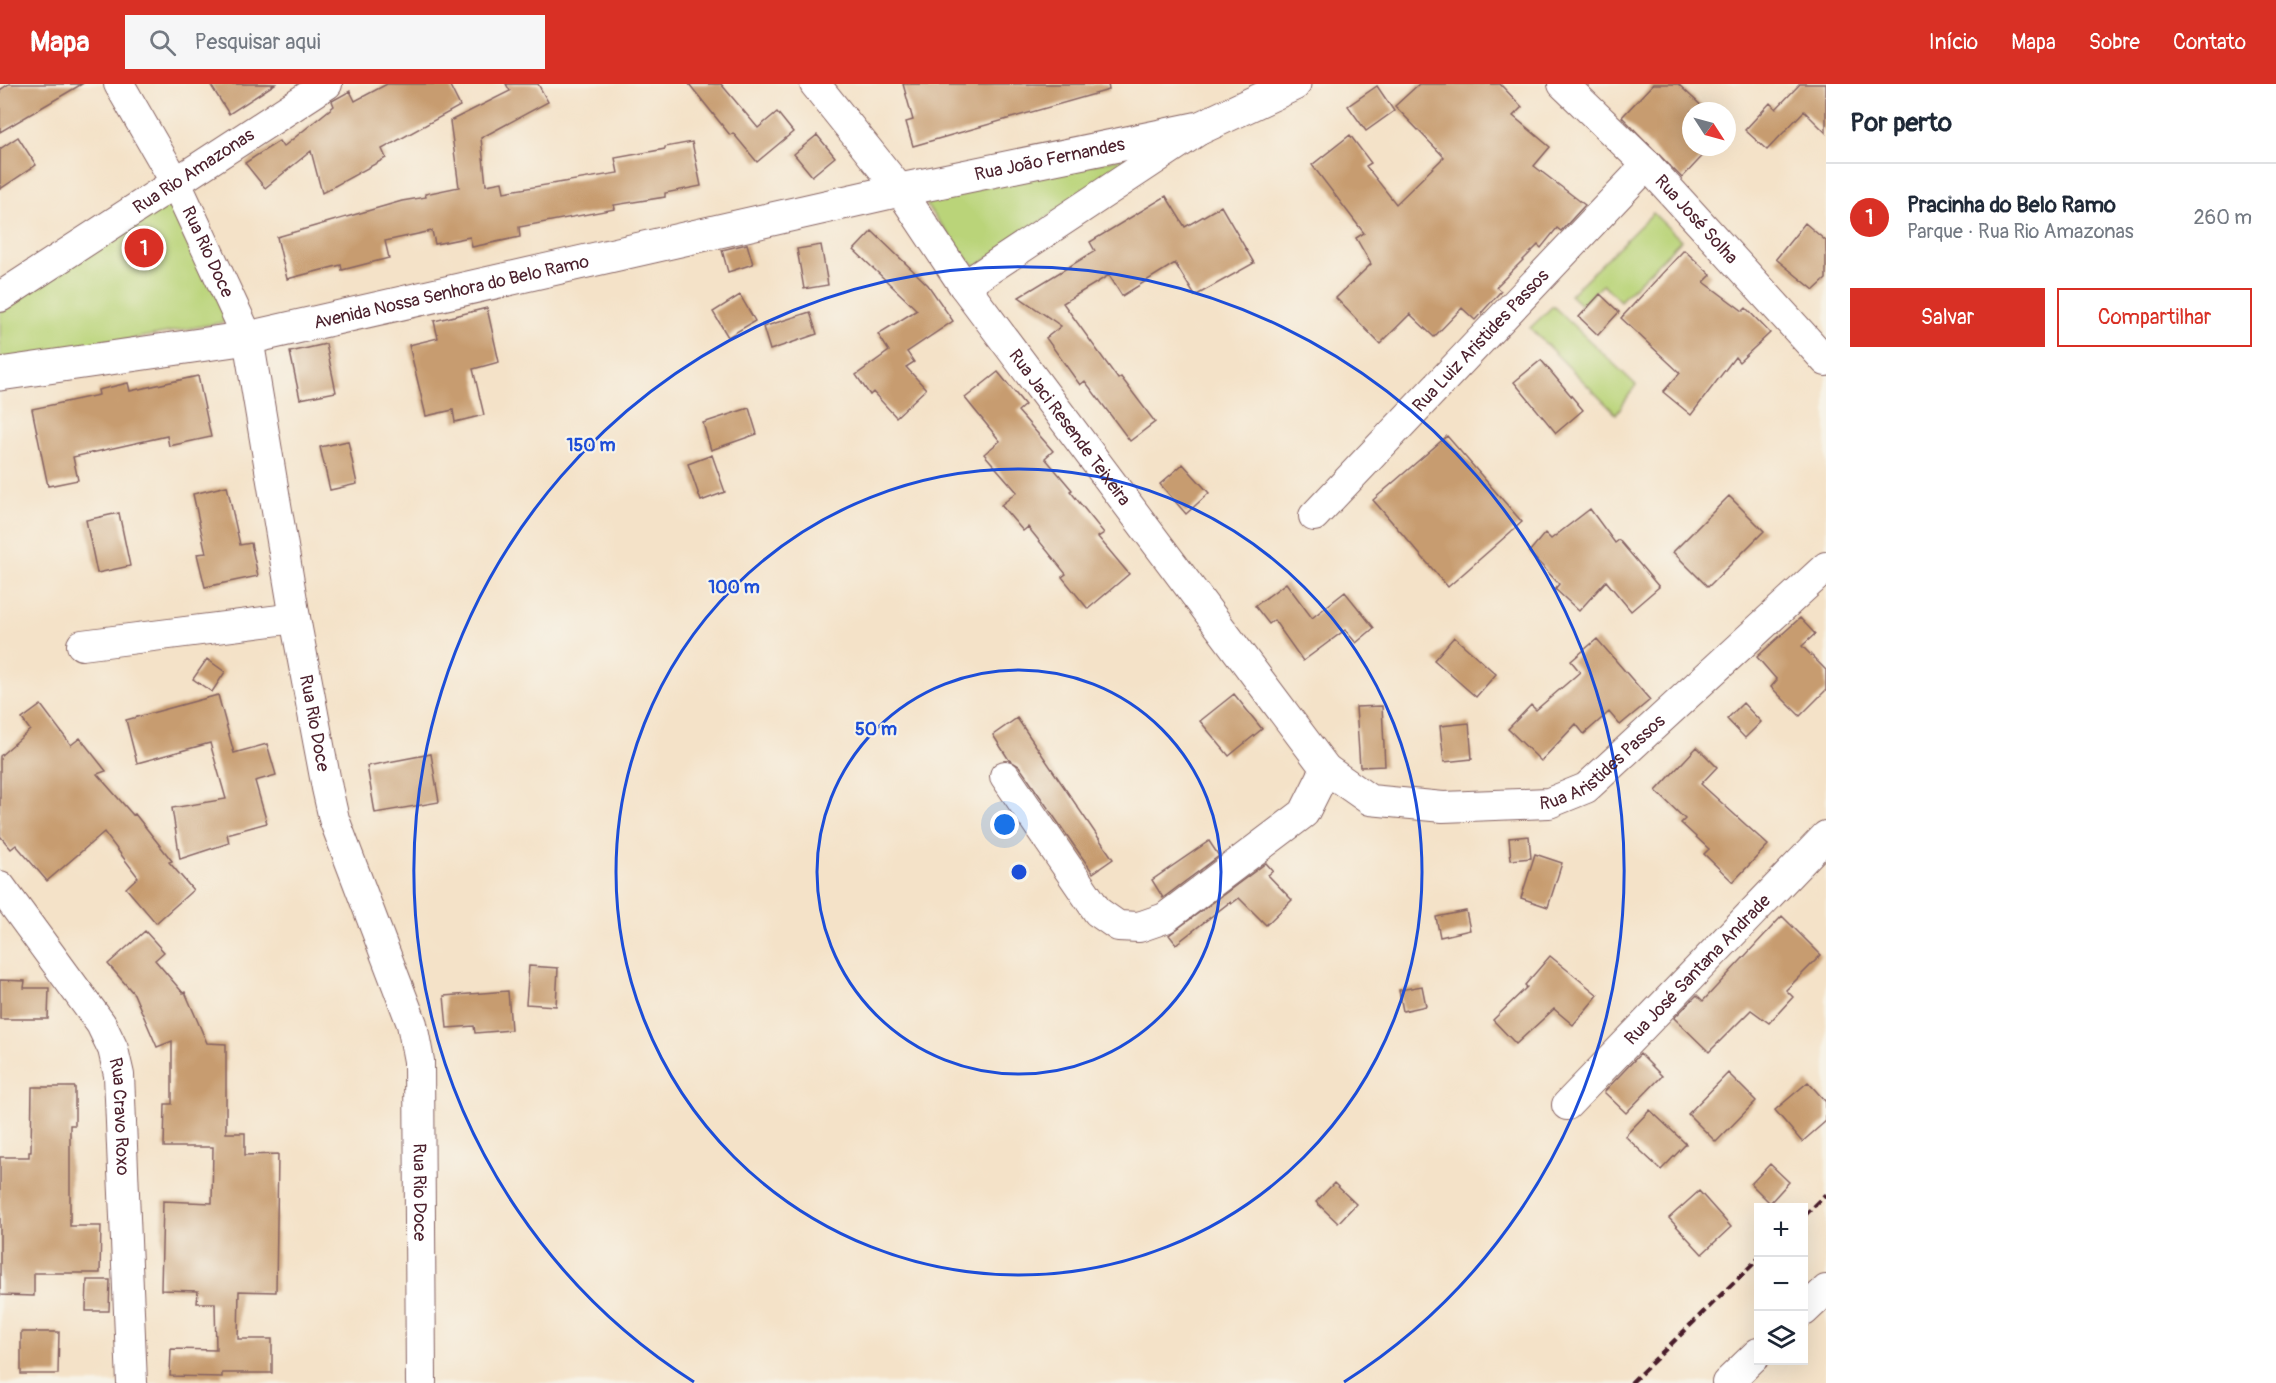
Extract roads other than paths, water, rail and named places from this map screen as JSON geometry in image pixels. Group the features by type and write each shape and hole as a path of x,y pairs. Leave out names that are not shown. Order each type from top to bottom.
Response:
{"street":[{"name":"Rua Rio Doce","path":"119,84 176,183 248,338 295,618 334,819 412,1024 419,1061 422,1383"},
{"name":"Rua Rio Amazonas","path":"0,297 327,84"},
{"name":"Rua Jaci Resende Teixeira","path":"815,84 900,190 964,286 1326,770"},
{"name":"Rua João Fernandes","path":"964,286 1200,128 1294,84"},
{"name":"Rua José Solha","path":"1563,84 1647,165 1826,361"},
{"name":"Rua João Fernandes","path":"900,190 1200,128"},
{"name":"Rua Luiz Aristides Passos","path":"1314,516 1647,165"},
{"name":"Avenida Nossa Senhora do Belo Ramo","path":"0,374 248,338 900,190"},
{"name":"Rua Aristides Passos","path":"1326,770 1370,800 1443,807 1549,803 1586,788 1826,567"},
{"path":"82,645 295,618"},
{"path":"1005,776 1098,912 1118,926 1139,927 1165,918 1304,813 1326,770"},
{"name":"Rua José Santana Andrade","path":"1567,1105 1826,836"},
{"name":"Rua Cravo Roxo","path":"0,886 101,1024 112,1049 119,1075 132,1383"},
{"path":"1808,1306 1826,1290"},
{"path":"1727,1383 1754,1357"}],"railway":[{"path":"1808,1212 1826,1194"},
{"path":"1631,1383 1754,1263"}],"place":[{"name":"Pracinha do Belo Ramo","path":"144,248"}]}
